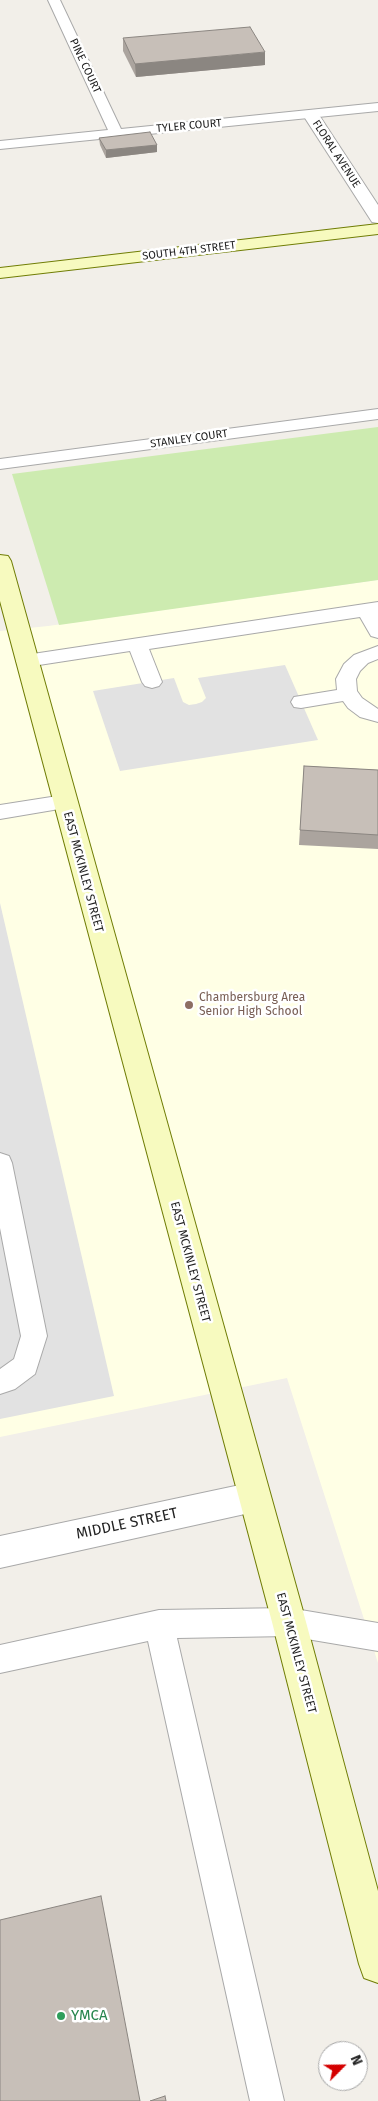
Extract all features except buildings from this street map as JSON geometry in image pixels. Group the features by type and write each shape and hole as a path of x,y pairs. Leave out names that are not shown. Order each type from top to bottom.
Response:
{"street":[{"name":"FLORAL AVENUE","path":"311,115 378,218"},
{"name":"SOUTH 4TH STREET","path":"0,273 378,229"},
{"name":"EAST MCKINLEY STREET","path":"0,561 64,802 289,1622 378,1964"},
{"name":"MIDDLE STREET","path":"0,1552 254,1497"}],"lane":[{"name":"PINE COURT","path":"54,0 116,133"},
{"name":"TYLER COURT","path":"0,145 378,107"},
{"name":"STANLEY COURT","path":"0,464 378,414"},
{"path":"26,661 372,609 378,632"},
{"path":"137,644 152,682"},
{"path":"378,652 361,659 351,668 346,679 350,694 355,703 367,712 378,716"},
{"path":"302,702 350,694"},
{"path":"0,812 64,802"},
{"path":"0,1164 34,1336 25,1366 5,1381 0,1382"},
{"path":"0,1659 159,1624 289,1622 378,1638"},
{"path":"159,1624 267,2101"}],"shaded area":[{"name":"Chambersburg Area Senior High School","path":"378,580 378,1663 287,1378 0,1437 0,631"},
{"path":"285,665 318,740 120,771 93,691 174,678 183,702 189,705 202,702 206,698 198,678"},
{"path":"0,903 114,1396 0,1419"}],"green space":[{"path":"378,427 378,580 59,625 12,474"}],"place":[{"name":"Chambersburg Area Senior High School","path":"189,1005"},
{"name":"YMCA","path":"61,2016"}]}
